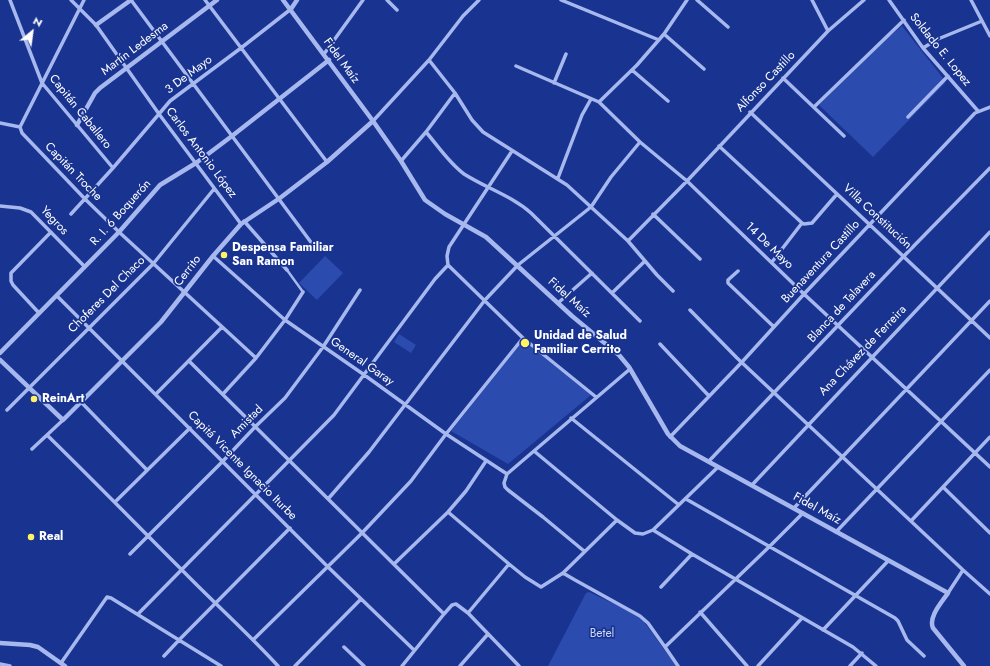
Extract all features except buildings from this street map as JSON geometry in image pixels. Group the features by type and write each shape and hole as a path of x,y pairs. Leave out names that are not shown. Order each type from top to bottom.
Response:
{"street":[{"name":"Capitán Caballero","path":"10,0 42,83 113,168"},
{"name":"Carlos Antonio López","path":"71,0 96,25 214,189 243,223 287,270"},
{"path":"0,123 20,127 84,0"},
{"path":"96,25 131,0 314,245"},
{"path":"205,0 327,162"},
{"name":"Martín Ledesma","path":"77,125 95,93 100,88 217,0"},
{"name":"Fidel Maíz","path":"283,0 374,120 402,161 425,200 464,226 486,237 558,303 619,355 630,369 670,437 680,446 948,593"},
{"name":"3 De Mayo","path":"71,214 113,168 170,101 242,48 291,9 298,0"},
{"path":"324,54 363,0"},
{"path":"388,0 397,10"},
{"path":"374,120 429,60 463,16 479,0"},
{"path":"561,0 659,40"},
{"path":"599,102 632,70 659,40 687,0"},
{"path":"697,0 728,27"},
{"path":"812,0 828,31"},
{"name":"Alfonso Castillo","path":"628,241 687,181 750,112 828,31 864,0"},
{"name":"Soldado E. Lopez","path":"889,0 923,48 978,111"},
{"path":"971,0 990,36"},
{"path":"814,107 904,20"},
{"path":"923,48 938,39 982,21"},
{"path":"664,34 704,69"},
{"path":"554,83 566,54"},
{"name":"R. I. 6 Boquerón","path":"0,353 119,232 160,185 196,162 232,136 328,60"},
{"path":"429,60 455,93 472,120 483,132 558,178 628,241 644,261 674,291"},
{"name":"14 De Mayo","path":"516,66 599,102 640,142 687,181 804,294 990,467"},
{"path":"632,70 668,102"},
{"path":"908,117 948,76"},
{"path":"783,78 844,136"},
{"path":"402,161 455,93"},
{"path":"558,178 582,115 592,99"},
{"name":"Buenaventura Castillo","path":"670,437 978,111 990,107"},
{"name":"Villa Constitución","path":"750,112 990,338"},
{"name":"Cerrito","path":"32,449 161,322 213,256 243,223 280,198 327,162 374,120"},
{"name":"Capitán Troche","path":"20,127 22,133 85,199 153,264 256,358"},
{"path":"426,132 454,165 463,173 526,208 640,321"},
{"path":"328,499 369,452 485,300 518,265 591,207 611,177 640,142"},
{"path":"719,146 804,224 812,223 837,194"},
{"path":"512,151 449,247 447,256 448,265 523,338 596,397"},
{"name":"Blanca de Talavera","path":"709,461 990,168"},
{"name":"Choferes Del Chaco","path":"8,410 153,264 214,189"},
{"name":"Yegros","path":"0,206 26,209 31,212 85,267"},
{"path":"653,214 700,259"},
{"path":"772,262 802,223"},
{"path":"39,313 13,286 10,276 11,273 51,232"},
{"name":"Ana Chávez de Ferreira","path":"752,485 990,232"},
{"name":"General Garay","path":"213,256 285,320 446,434 507,474"},
{"path":"612,293 644,261"},
{"path":"138,614 334,415 435,279 448,265"},
{"path":"222,394 256,358 285,320 303,292 287,270"},
{"path":"738,271 728,280 728,283 774,327"},
{"path":"558,303 592,273"},
{"name":"Amistad","path":"130,554 285,398 323,347 360,290"},
{"name":"Capitá Vicente Ignacio Iturbe","path":"56,296 327,566 414,650"},
{"path":"794,508 990,301"},
{"path":"690,310 742,362 990,594"},
{"path":"156,394 222,327"},
{"path":"254,640 362,533 411,481 446,434 523,338"},
{"path":"660,344 709,396"},
{"path":"0,360 63,420"},
{"path":"189,361 444,614"},
{"path":"584,551 508,490 504,483 507,474 630,369"},
{"path":"836,532 990,370"},
{"path":"81,402 147,470"},
{"path":"571,418 679,505"},
{"path":"115,502 190,428"},
{"path":"47,435 254,640 278,666"},
{"path":"911,521 990,437"},
{"path":"534,451 617,520 635,533 639,534 653,530 718,467"},
{"path":"394,564 448,512 466,491 486,461"},
{"path":"943,487 990,532"},
{"path":"686,499 895,618 908,640 924,656"},
{"path":"448,512 525,577 541,587 563,573 617,520"},
{"path":"665,647 700,612 736,580 803,513"},
{"path":"164,656 290,528"},
{"path":"653,530 862,653 876,666"},
{"path":"661,587 692,554"},
{"path":"823,630 888,561"},
{"path":"468,613 509,564"},
{"path":"963,570 932,618 931,624 964,666"},
{"path":"563,573 640,616 648,623 678,666"},
{"path":"0,643 38,647 63,665 107,597 180,639 221,666"},
{"path":"296,666 361,599"},
{"path":"402,666 444,614 456,604 468,613 519,666"},
{"path":"700,612 747,666"},
{"path":"758,666 802,618"},
{"path":"460,666 488,634"},
{"path":"344,647 364,666"},
{"path":"850,666 862,653"},
{"path":"0,664 10,666"}],"green space":[{"path":"902,26 946,82 873,157 819,105 887,38"},
{"path":"325,256 343,273 317,300 299,283"},
{"path":"399,334 416,345 411,353 394,342"},
{"path":"523,340 591,395 508,464 451,431"},
{"name":"Betel","path":"589,592 640,616 676,666 548,666 586,593"}],"place":[{"name":"Despensa Familiar San Ramon","path":"224,255"},
{"name":"Unidad de Salud Familiar Cerrito","path":"525,343"},
{"name":"ReinArt","path":"34,399"},
{"name":"Real","path":"31,537"}]}
